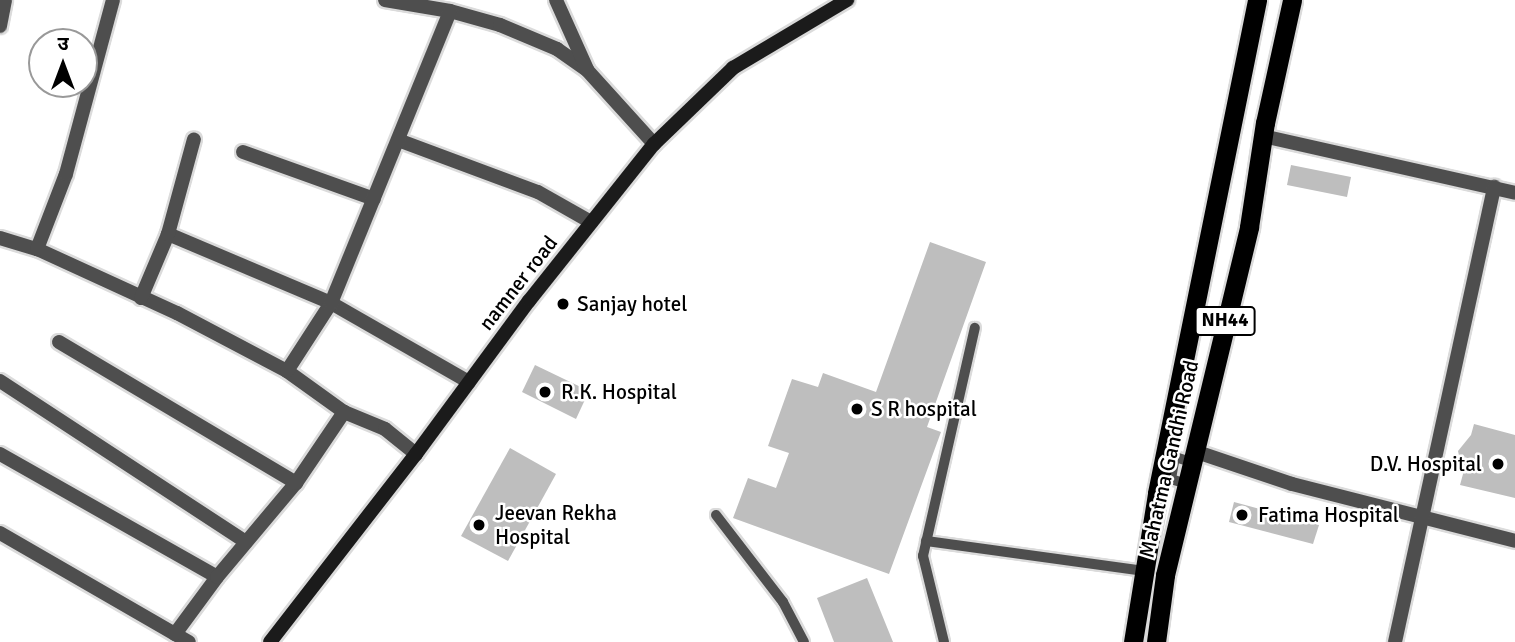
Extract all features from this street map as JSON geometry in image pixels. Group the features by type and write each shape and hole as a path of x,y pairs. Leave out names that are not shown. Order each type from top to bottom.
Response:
{"highway":[{"name":"Mahatma Gandhi Road","path":"1133,642 1157,493 1257,0"},
{"name":"Mahatma Gandhi Road","path":"1156,642 1165,575 1250,227 1263,136 1292,0"}],"main road":[{"name":"namner road","path":"270,642 591,222 654,144 733,68 847,0"}],"street":[{"path":"0,26 5,0"},
{"path":"37,249 66,174 113,0"},
{"path":"386,0 450,11 500,25 557,49 587,70 654,144"},
{"path":"556,0 587,70"},
{"path":"287,371 331,303 450,11"},
{"path":"1263,136 1515,193"},
{"path":"141,298 168,234 194,139"},
{"path":"398,140 538,192 591,222"},
{"path":"243,152 374,199"},
{"path":"1395,642 1494,187"},
{"path":"168,234 331,303 469,382"},
{"path":"0,237 37,249 177,313 287,371 344,412 385,429 416,454"},
{"path":"59,342 296,483"},
{"path":"0,381 246,542"},
{"path":"175,634 217,577 296,483 344,412"},
{"path":"0,454 217,577"},
{"path":"1193,456 1515,541"},
{"path":"0,533 189,642"}],"lane":[{"path":"944,642 923,562 975,328"},
{"path":"716,515 783,602 804,642"},
{"path":"926,541 1145,571"}],"building":[{"path":"1291,165 1351,177 1347,197 1287,185"},
{"name":"S R hospital","path":"930,242 986,262 927,427 941,432 889,574 733,518 748,478 776,488 789,453 768,446 792,379 818,387 823,373 876,392"},
{"path":"535,365 589,391 576,419 522,392"},
{"path":"1474,424 1515,435 1515,498 1460,485 1463,474 1458,451 1471,435"},
{"path":"510,448 556,474 508,561 461,536"},
{"path":"1234,502 1319,525 1313,544 1229,522"},
{"path":"867,578 893,642 834,642 817,598"}],"place":[{"name":"Sanjay hotel","path":"563,304"},
{"name":"R.K. Hospital","path":"545,392"},
{"name":"S R hospital","path":"857,409"},
{"name":"D.V. Hospital","path":"1498,464"},
{"name":"Fatima Hospital","path":"1242,515"},
{"name":"Jeevan Rekha Hospital","path":"479,525"}]}
